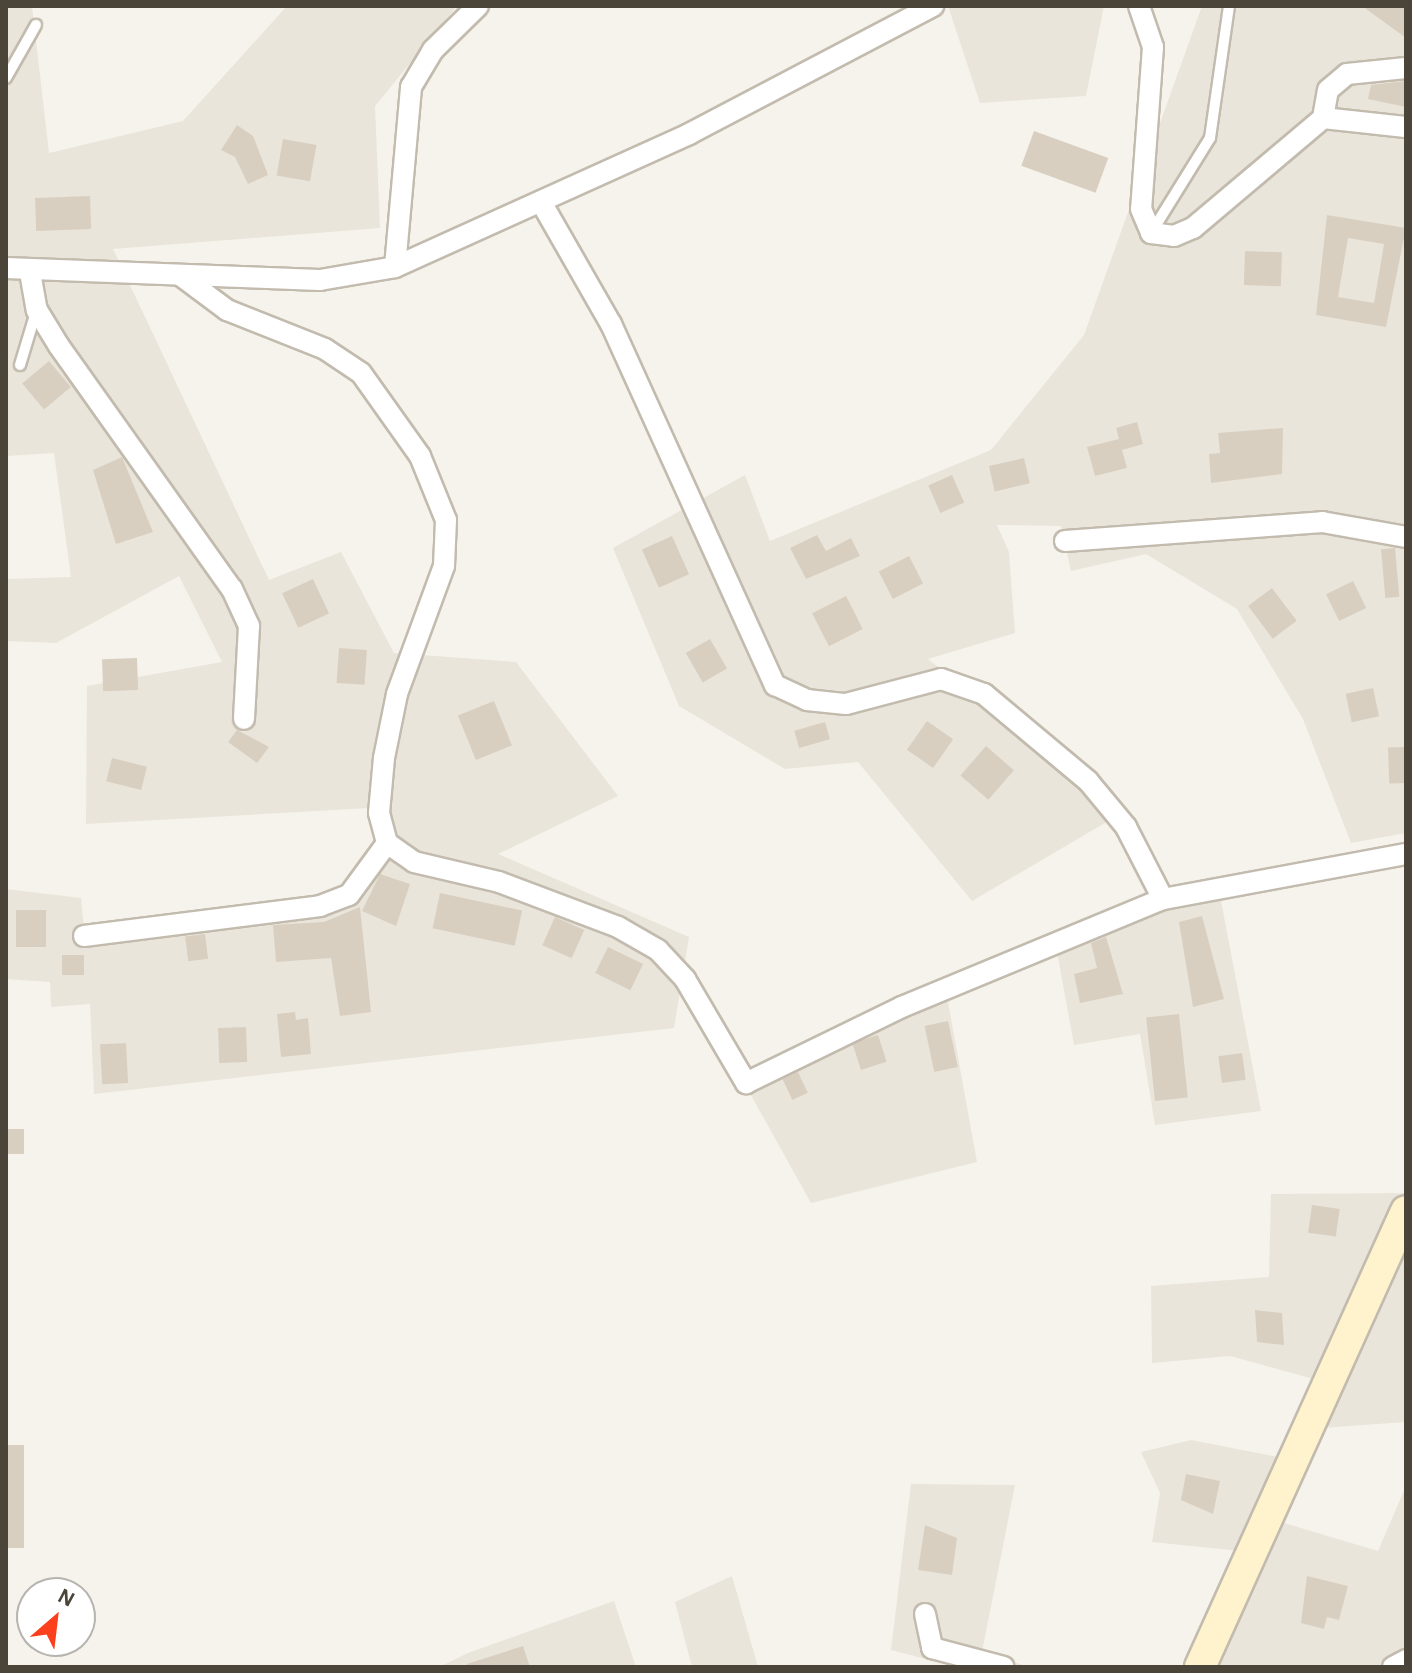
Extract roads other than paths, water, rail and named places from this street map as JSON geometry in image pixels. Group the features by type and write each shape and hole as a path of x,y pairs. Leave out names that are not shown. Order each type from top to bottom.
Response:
{"street":[{"path":"395,267 411,87 433,50 478,6"},
{"path":"6,268 30,272 320,280 395,267 689,134 933,6"},
{"path":"1139,6 1153,47 1141,209 1151,233 1174,236 1193,228 1323,118 1328,90 1347,74 1406,68"},
{"path":"1323,118 1406,127"},
{"path":"541,202 611,324 775,685 807,700 846,704 941,679 984,694 1088,781 1126,827 1163,899"},
{"path":"30,272 37,310 232,589 249,626 244,719"},
{"path":"180,275 227,310 325,349 361,373 420,456 446,520 444,566 397,694 384,758 379,813 387,843 414,862 499,882 618,927 658,950 685,979 746,1083 902,1007 1163,899 1406,854"},
{"path":"1065,541 1322,522 1406,537"},
{"path":"84,936 320,906 349,895 387,843"},
{"path":"1200,1667 1406,1211"},
{"path":"925,1614 932,1648 1004,1667"},
{"path":"1393,1667 1406,1660"}],"lane":[{"path":"1151,233 1210,138 1229,6"},
{"path":"6,78 36,25"},
{"path":"20,365 37,310"}]}
